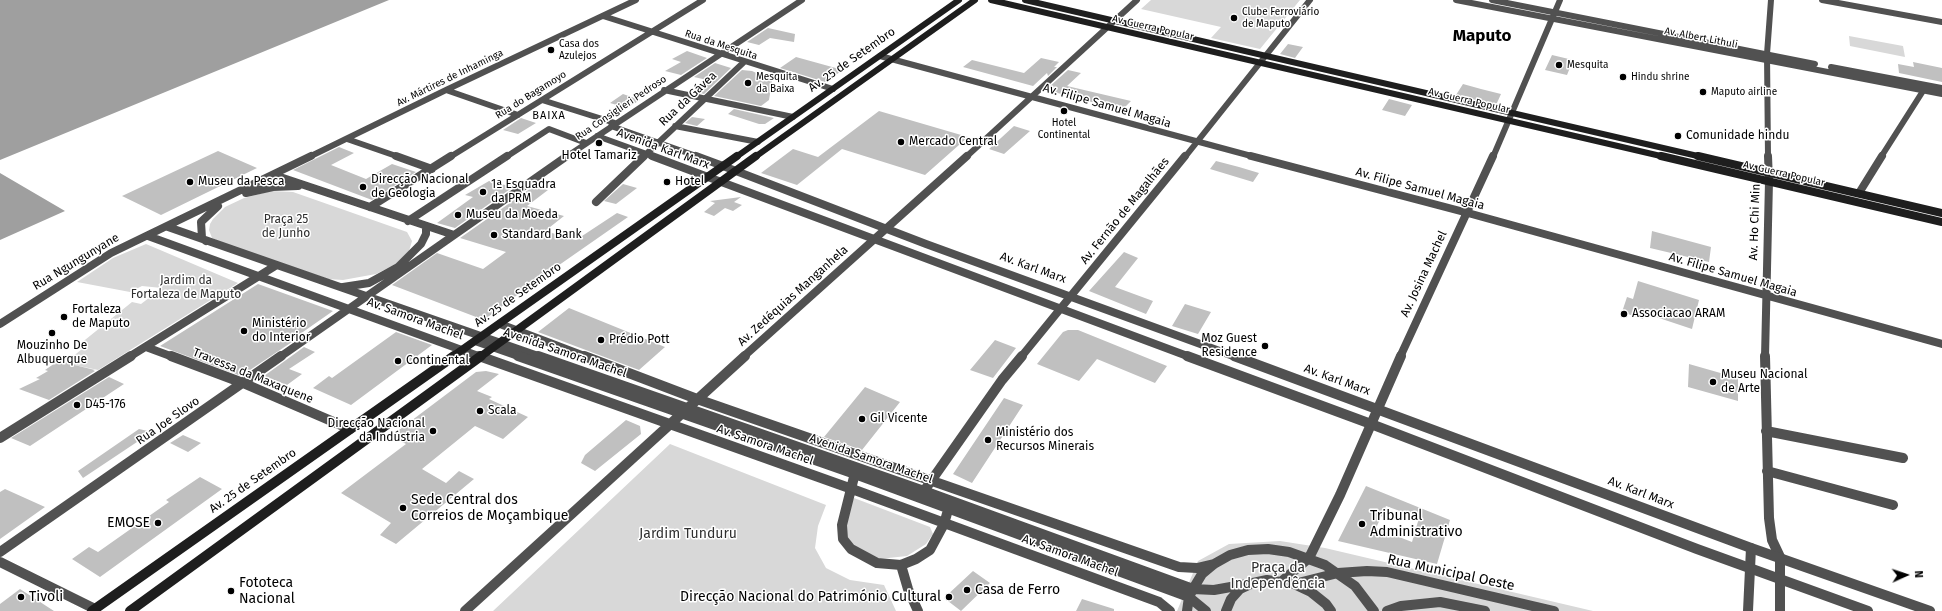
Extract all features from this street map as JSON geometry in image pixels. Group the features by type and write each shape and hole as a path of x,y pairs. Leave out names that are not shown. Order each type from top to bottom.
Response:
{"main road":[{"name":"Av. 25 de Setembro","path":"94,610 959,0"},
{"name":"Av. 25 de Setembro","path":"722,182 975,0"},
{"name":"Av. Guerra Popular","path":"991,0 1110,24 1510,117 1942,222"},
{"name":"Av. Guerra Popular","path":"1025,0 1180,44 1262,60"},
{"name":"Av. Guerra Popular","path":"1510,117 1768,172 1942,213"},
{"path":"130,611 722,182"}],"street":[{"name":"Av. Mártires de Inhaminga","path":"274,175 446,90 636,0"},
{"name":"Rua do Bagamoyo","path":"370,207 703,0"},
{"name":"Rua Consiglieri Pedroso","path":"454,235 664,90 802,0"},
{"name":"Av. Zedéquias Manganhela","path":"465,611 670,426 697,399 873,239 1033,97 1137,0"},
{"name":"Av. Fernão de Magalhães","path":"924,491 1002,380 1141,212 1310,0"},
{"name":"Av. Albert Lithuli","path":"1456,0 1553,15 1767,57 1942,88"},
{"name":"Av. Albert Lithuli","path":"1492,0 1553,15"},
{"name":"Av. Josina Machel","path":"1309,558 1378,409 1416,321 1468,213 1560,0"},
{"name":"Av. Ho Chi Min","path":"1771,0 1767,57 1768,172 1770,181 1765,296 1766,431 1769,518 1772,540 1780,557 1780,611"},
{"path":"1822,0 1942,22"},
{"path":"1868,0 1870,9"},
{"name":"Rua da Mesquita","path":"603,16 833,89"},
{"name":"Av. Filipe Samuel Magaia","path":"880,56 1196,142 1468,213 1942,344"},
{"name":"Av. Albert Lithuli","path":"1767,57 1942,94"},
{"name":"Rua da Gávea","path":"596,202 744,62"},
{"path":"446,90 518,116"},
{"path":"664,90 793,117"},
{"path":"1859,193 1923,91"},
{"name":"Avenida Karl Marx","path":"542,100 736,171"},
{"path":"675,126 758,142"},
{"path":"408,221 549,129 586,143"},
{"name":"Avenida Karl Marx","path":"597,136 722,182"},
{"path":"347,139 432,169"},
{"name":"Av. Karl Marx","path":"736,171 886,229 1378,409 1751,548 1930,611"},
{"path":"168,227 274,175 408,221 454,235"},
{"path":"722,182 1868,611"},
{"path":"209,242 202,238 201,222 225,201 242,194 273,187 307,186"},
{"path":"338,288 353,287 369,283 398,267 421,244 426,234 426,226"},
{"path":"168,227 366,297"},
{"name":"Rua Ngungunyane","path":"0,324 111,253 168,227"},
{"path":"349,309 454,235"},
{"name":"Av. Samora Machel","path":"148,236 670,426 852,489 1159,602 1170,611"},
{"path":"0,438 275,266"},
{"name":"Av. Samora Machel","path":"366,297 497,346 949,504 1191,593 1206,611"},
{"name":"Rua Joe Slovo","path":"0,552 349,309"},
{"name":"Av. Samora Machel","path":"500,324 697,399 931,479 1179,567 1197,568 1214,564"},
{"name":"Travessa da Maxaquene","path":"146,347 243,383 350,429"},
{"path":"1766,431 1903,458"},
{"path":"856,471 842,525 843,539 851,549 878,563 900,565 916,559 930,550 944,524 949,504"},
{"name":"Avenida Samora Machel","path":"856,471 924,491 949,504"},
{"path":"1767,471 1893,504"},
{"path":"1748,611 1751,548"},
{"path":"1187,611 1191,593 1202,574 1214,564 1230,555 1268,549 1289,552 1309,558 1338,573 1355,586 1374,611"},
{"path":"1282,581 1309,558"},
{"path":"0,562 94,610"},
{"path":"900,565 908,589 918,611"},
{"name":"Rua Municipal Oeste","path":"1294,584 1338,573 1367,571 1407,575 1554,611"},
{"path":"1191,593 1267,580 1282,581 1294,584 1311,592 1326,604 1331,611"},
{"path":"1226,611 1231,599 1240,589 1253,582"},
{"path":"1387,611 1402,606 1440,602 1485,611"}],"green space":[{"name":"Clube Ferroviário de Maputo","path":"1151,0 1300,0 1260,49 1211,38 1221,27 1141,9"},
{"path":"1849,36 1903,46 1905,57 1850,46"},
{"name":"Praça 25 de Junho","path":"271,191 293,192 407,232 412,241 409,251 396,264 376,274 343,280 328,279 225,244 212,238 209,230 210,224 225,207 244,198"},
{"name":"Jardim da Fortaleza de Maputo","path":"146,244 238,283 98,370 65,363 82,349 75,348 132,302 141,304 162,288 142,286 130,292 77,282 113,258"},
{"name":"Jardim Tunduru","path":"670,444 826,505 818,526 815,548 826,568 850,580 884,585 896,611 493,611"},
{"path":"854,498 930,527 933,534 926,544 907,556 879,559 846,543 844,518"},
{"name":"Praça da Independência","path":"1280,541 1325,548 1593,611 1177,611 1198,561 1229,544"}],"shaded area":[{"path":"0,0 389,0 0,160"},
{"path":"0,173 65,211 0,240"}],"building":[{"path":"768,28 795,34 794,42 770,38 759,45 747,42"},
{"path":"1288,44 1303,47 1295,58 1280,54"},
{"path":"687,51 707,58 681,75 665,71 681,62 672,59"},
{"name":"Mesquita","path":"1552,55 1573,60 1567,75 1545,70"},
{"path":"796,57 843,70 825,82 780,68"},
{"path":"1041,58 1059,62 1054,67 1057,67 1048,76 1047,73 1033,86 963,67 972,60 1024,73"},
{"path":"1913,62 1942,68 1942,82 1899,73 1898,64 1914,67"},
{"path":"715,63 731,68 704,94 693,91 707,80 694,77"},
{"path":"742,70 752,71 763,76 768,73 773,75 769,100 761,106 714,96"},
{"path":"1068,70 1081,73 1067,86 1131,101 1122,110 1050,91 1049,87"},
{"path":"1463,84 1501,94 1496,105 1456,95"},
{"path":"623,94 640,100 627,108 610,103"},
{"path":"1389,99 1412,105 1405,116 1382,110"},
{"path":"734,109 774,118 765,124 759,124 728,114"},
{"name":"Mercado Central","path":"879,111 968,137 925,175 842,149 797,185 761,173 793,149 818,157"},
{"path":"692,117 705,119 697,126 685,123"},
{"path":"521,118 536,123 518,134 503,130"},
{"path":"1014,126 1030,131 1004,154 989,149"},
{"path":"339,147 354,153 331,165 366,179 392,164 416,172 372,200 293,170"},
{"name":"Museu da Pesca","path":"218,151 257,168 161,215 122,196"},
{"path":"1216,161 1259,173 1253,182 1210,169"},
{"path":"489,181 513,187 455,228 437,223 473,197 465,195"},
{"path":"623,184 637,188 616,204 604,201"},
{"path":"534,186 548,190 527,206 564,216 545,231 576,240 617,213 628,217 529,286 484,320 392,285 437,253 483,269 506,252 460,238"},
{"path":"741,197 734,202 742,205 733,211 725,208 714,216 704,212 715,203 710,201"},
{"path":"1652,231 1711,247 1709,262 1650,248"},
{"path":"1124,252 1138,258 1115,287 1153,301 1146,314 1089,291"},
{"path":"1638,281 1699,300 1692,329 1644,313 1643,319 1622,312 1627,297 1633,299"},
{"name":"Ministério do Interior","path":"258,284 333,311 290,341 292,342 241,376 160,346"},
{"path":"1185,304 1211,312 1198,334 1172,326"},
{"name":"Prédio Pott","path":"569,308 665,347 639,370 538,332"},
{"path":"1068,330 1078,330 1167,366 1155,383 1097,359 1079,381 1037,364 1063,332"},
{"name":"Continental","path":"396,332 432,345 351,405 313,388 329,376 332,378"},
{"path":"995,340 1016,348 993,378 970,370"},
{"path":"304,347 315,352 289,369 302,374 287,385 264,376"},
{"path":"58,361 95,371 49,400 19,389 40,379 36,378 48,371 45,370"},
{"name":"Museu Nacional de Arte","path":"1689,364 1738,378 1738,401 1688,387"},
{"path":"486,371 499,374 477,391 492,397 489,399 528,417 503,439 475,426 422,469 446,483 459,471 474,479 396,544 380,535 391,523 341,493 406,444 391,436 476,372"},
{"name":"D45-176","path":"109,377 124,384 30,446 11,438"},
{"name":"Gil Vicente","path":"865,387 900,402 862,450 824,437"},
{"name":"Ministério dos Recursos Minerais","path":"1004,398 1023,405 972,483 953,474"},
{"path":"626,420 640,426 641,434 595,471 581,463 585,455"},
{"path":"139,429 152,432 83,478 78,471"},
{"path":"183,435 201,443 188,452 170,443"},
{"name":"EMOSE","path":"200,477 222,489 100,577 72,559 89,547 98,552 169,502 166,500"},
{"name":"Tribunal Administrativo","path":"1366,486 1450,520 1437,564 1338,541","holes":["1386,506 1419,518 1412,542 1376,528"]},
{"path":"5,489 45,507 0,539 0,492"},
{"name":"Casa de Ferro","path":"973,571 990,583 961,611 944,598"},
{"name":"Tivoli","path":"20,589 54,611 0,611 0,604"},
{"path":"1082,599 1114,609 1114,611 1076,611"}],"place":[{"name":"Clube Ferroviário de Maputo","path":"1234,18"},
{"name":"Casa dos Azulejos","path":"551,50"},
{"name":"Mesquita","path":"1559,65"},
{"name":"Hindu shrine","path":"1623,77"},
{"name":"Mesquita da Baixa","path":"748,83"},
{"name":"Maputo airline","path":"1703,92"},
{"name":"Hotel Continental","path":"1064,111"},
{"name":"Comunidade hindu","path":"1678,136"},
{"name":"Mercado Central","path":"901,142"},
{"name":"Hotel Tamariz","path":"599,143"},
{"name":"Museu da Pesca","path":"190,182"},
{"name":"Hotel","path":"667,182"},
{"name":"Direcção Nacional de Geologia","path":"363,187"},
{"name":"1ª Esquadra da PRM","path":"483,192"},
{"name":"Museu da Moeda","path":"458,215"},
{"name":"Standard Bank","path":"494,235"},
{"name":"Associacao ARAM","path":"1624,314"},
{"name":"Fortaleza de Maputo","path":"64,317"},
{"name":"Ministério do Interior","path":"244,331"},
{"name":"Mouzinho De Albuquerque","path":"52,333"},
{"name":"Prédio Pott","path":"601,340"},
{"name":"Moz Guest Residence","path":"1265,346"},
{"name":"Continental","path":"398,361"},
{"name":"Museu Nacional de Arte","path":"1713,382"},
{"name":"D45-176","path":"77,405"},
{"name":"Scala","path":"480,411"},
{"name":"Gil Vicente","path":"862,419"},
{"name":"Direcção Nacional da Indústria","path":"433,431"},
{"name":"Ministério dos Recursos Minerais","path":"988,440"},
{"name":"Sede Central dos Correios de Moçambique","path":"403,508"},
{"name":"EMOSE","path":"158,523"},
{"name":"Tribunal Administrativo","path":"1362,524"},
{"name":"Casa de Ferro","path":"967,590"},
{"name":"Fototeca Nacional","path":"231,591"},
{"name":"Tivoli","path":"21,597"},
{"name":"Direcção Nacional do Património Cultural","path":"949,597"}],"district":[{"name":"Maputo","path":"1482,36"},
{"name":"BAIXA","path":"549,116"}]}
